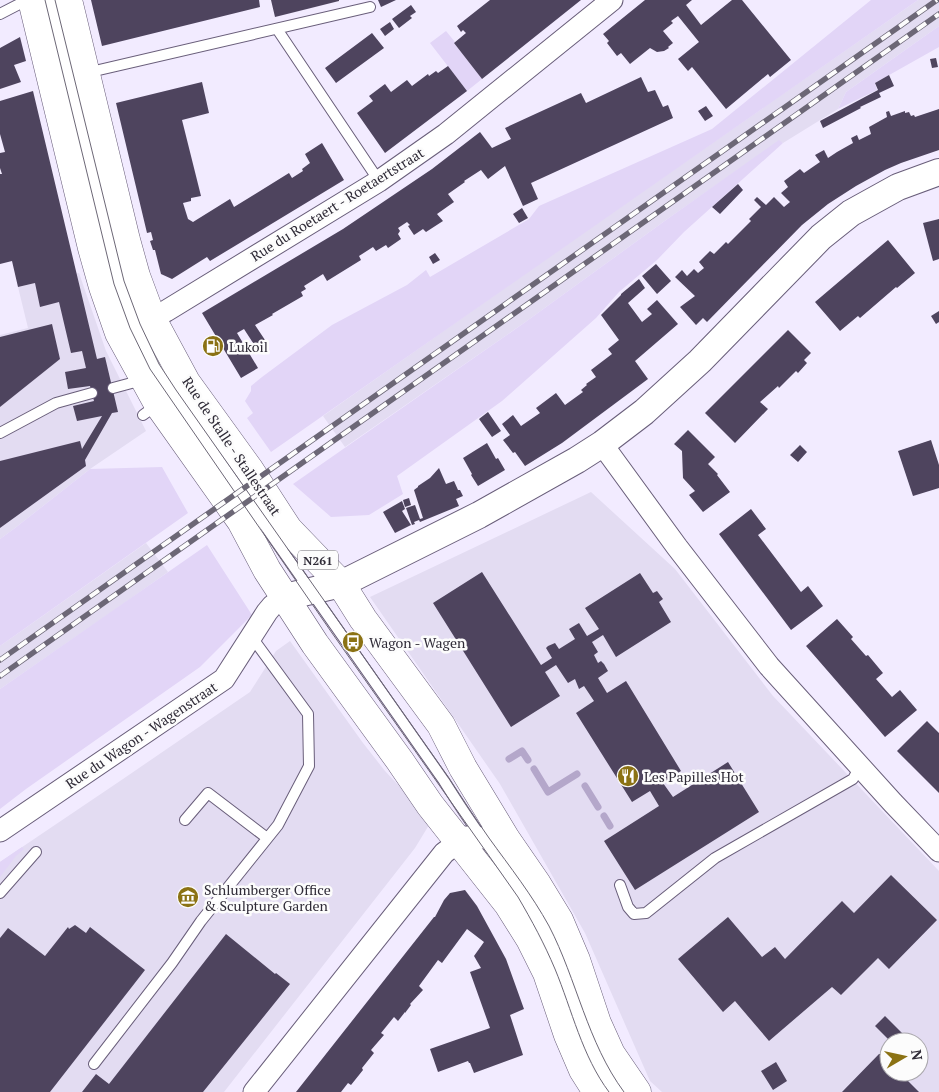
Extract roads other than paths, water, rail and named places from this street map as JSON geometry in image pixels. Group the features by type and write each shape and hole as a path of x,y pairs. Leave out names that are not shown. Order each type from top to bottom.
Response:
{"main road":[{"name":"Rue de Stalle - Stallestraat","path":"32,0 103,287 135,326 165,398 241,521 259,557 298,594 315,644 430,805 482,839 537,884 559,920 576,960 597,1023 611,1054 637,1092"},
{"name":"Rue de Stalle - Stallestraat","path":"68,0 136,276 135,326 144,379 249,470 288,529 341,584 441,726 464,768 482,839 508,904 530,939 547,973 568,1035 583,1070 597,1092"}],"street":[{"name":"Rue du Roetaert - Roetaertstraat","path":"135,326 379,181 446,134 612,0"},
{"path":"298,594 341,584 479,515 602,444 644,412 700,361 772,286 829,231 851,213 898,187 939,172"},
{"path":"602,444 677,547 769,666 939,851"},
{"name":"Rue du Wagon - Wagenstraat","path":"0,831 224,679 272,606 298,594"},
{"path":"254,1092 444,853 482,839"}],"lane":[{"path":"0,14 27,0"},
{"name":"Rue de Stalle - Stallestraat","path":"50,0 109,244 119,282 135,326"},
{"path":"86,74 370,7"},
{"path":"277,29 379,181"},
{"path":"113,388 144,379"},
{"path":"0,433 56,403 92,393"},
{"path":"94,1064 172,963 201,921 278,825 309,766 308,714 251,636"},
{"path":"620,885 628,907 634,914 646,913 715,858 853,779 860,766"},
{"path":"185,820 208,793 267,838"},
{"name":"Rue de Stalle - Stallestraat","path":"482,839 523,894 544,930 597,1062 617,1092"},
{"path":"0,894 36,852"}],"waterway":[{"path":"509,759 522,751 528,760"},
{"path":"534,769 548,792 577,774"},
{"path":"585,786 598,807"},
{"path":"604,816 610,826"}],"tram line":[{"path":"45,0 114,284 130,328 150,369 332,633 518,897 551,959 578,1032 592,1063 609,1092"},
{"path":"55,0 124,281 140,324 159,364 535,903 559,947 591,1032 611,1073 624,1092"}],"railway":[{"path":"0,660 937,0"},
{"path":"0,676 939,14"}],"place":[{"name":"Lukoil","path":"213,346"},
{"name":"Wagon - Wagen","path":"353,642"},
{"name":"Les Papilles Hot","path":"628,776"},
{"name":"Schlumberger Office & Sculpture Garden","path":"188,897"}]}
